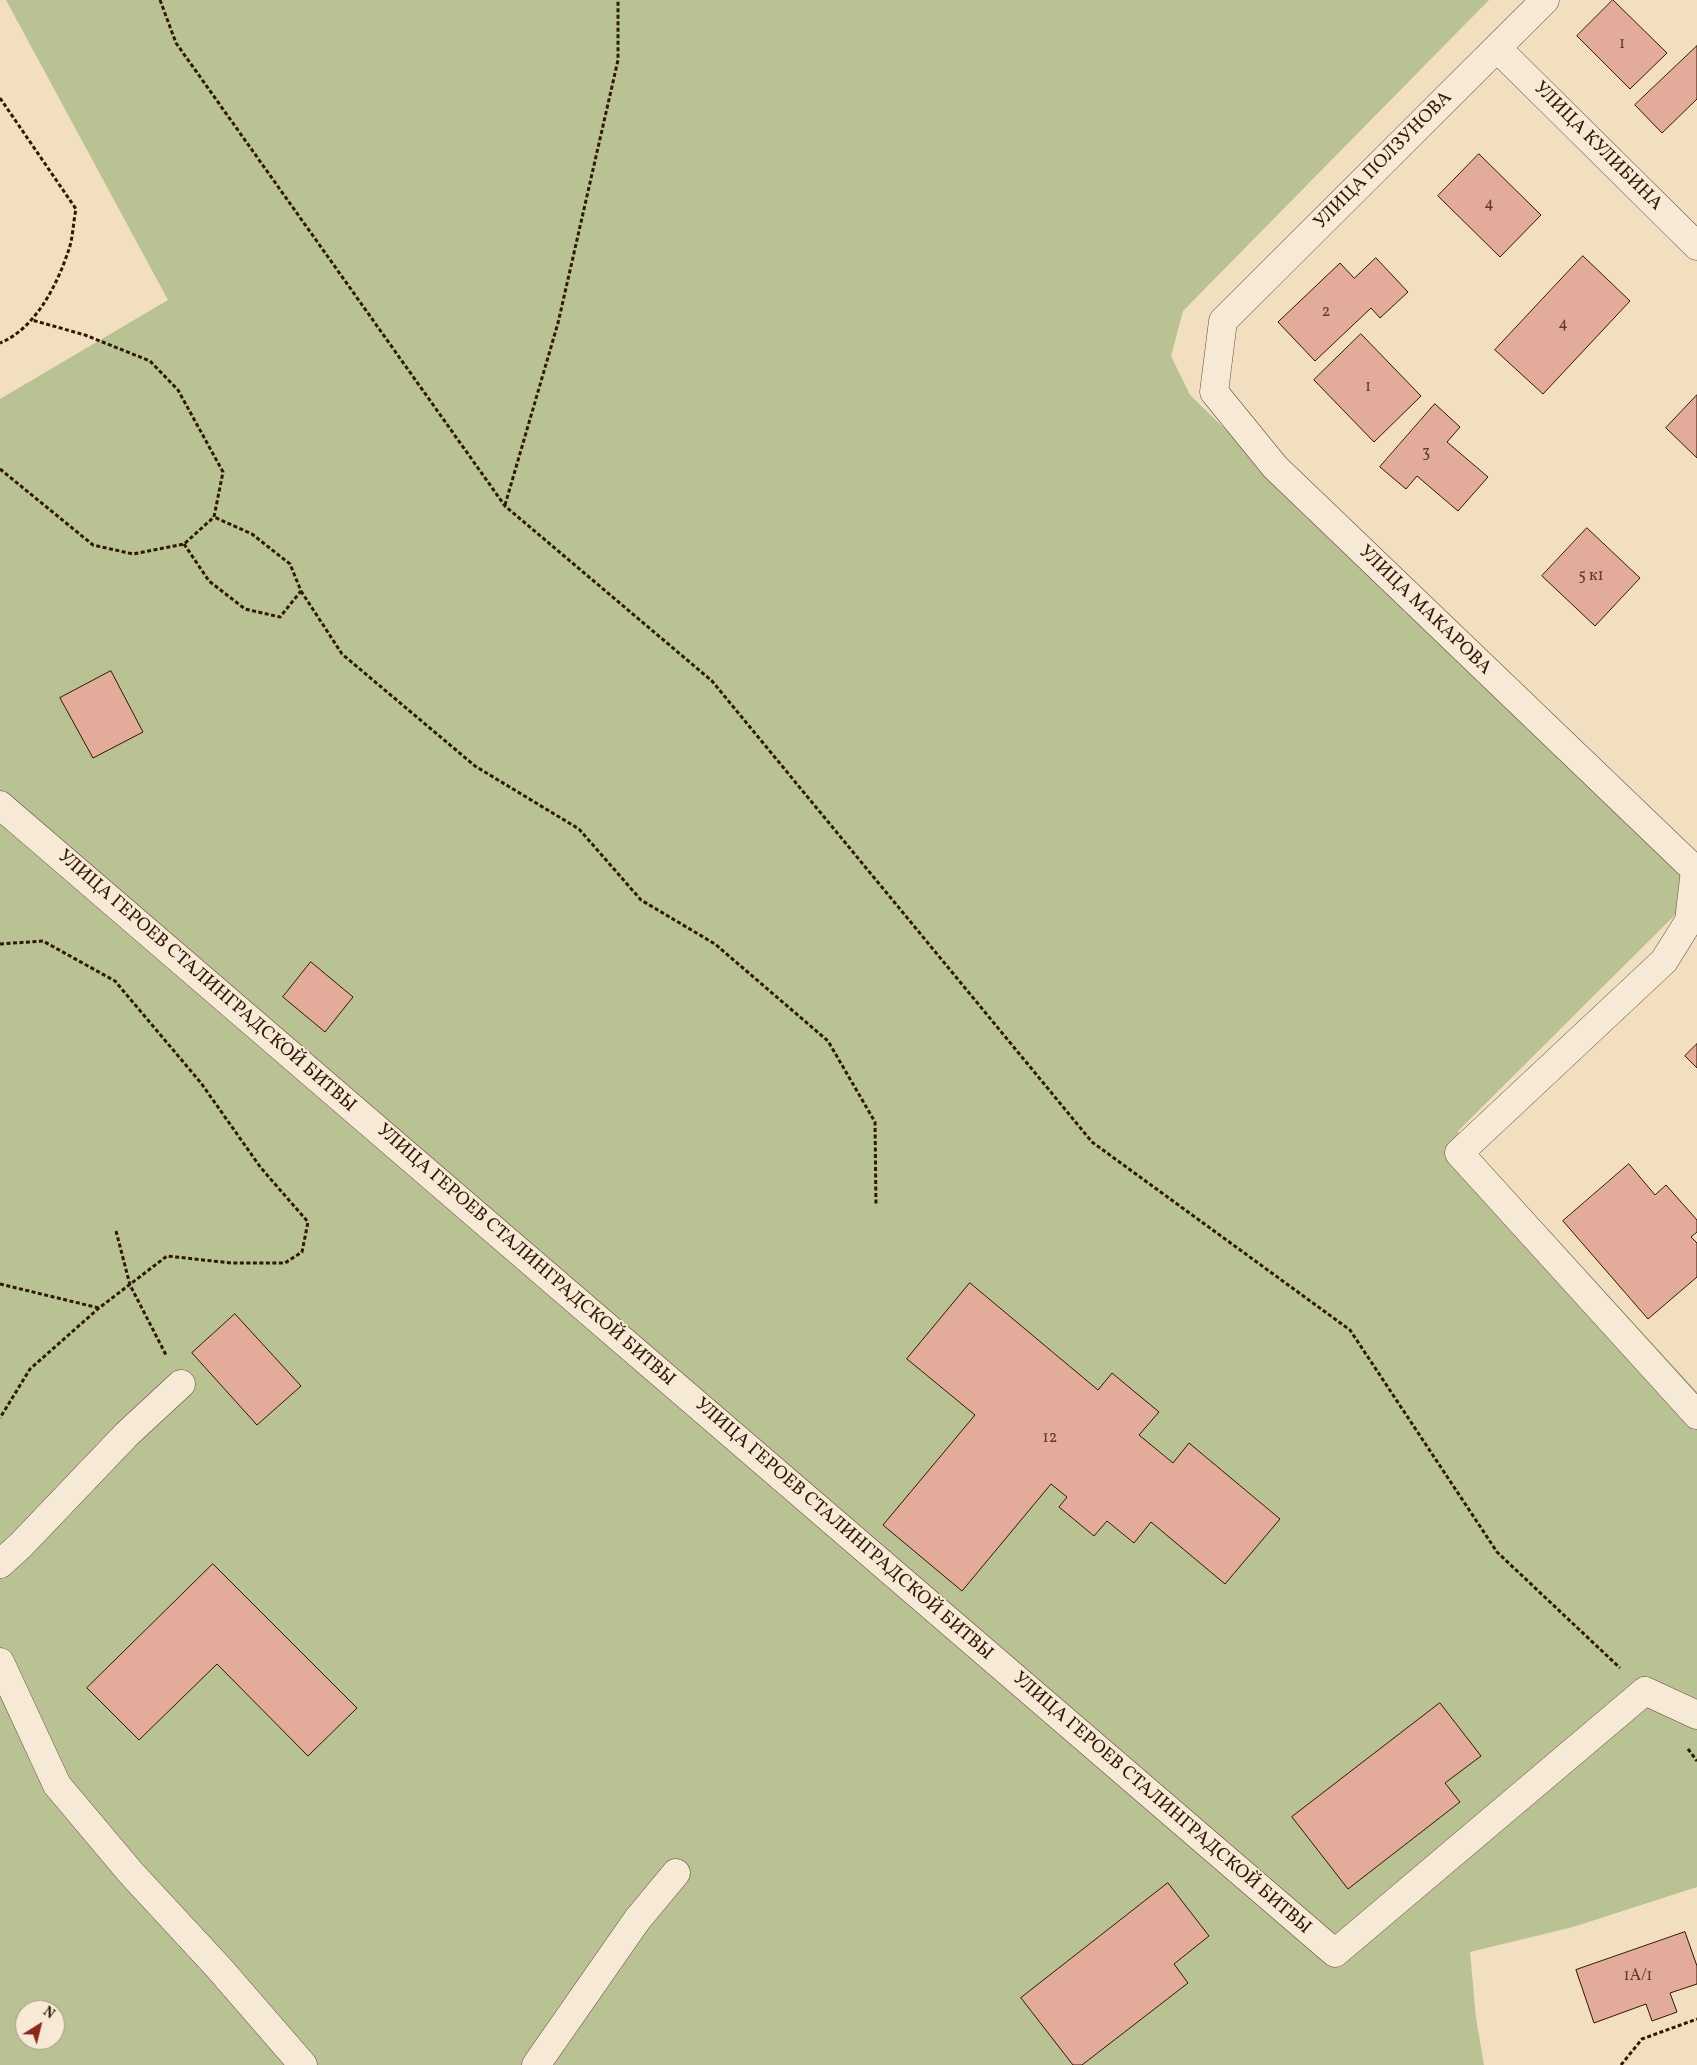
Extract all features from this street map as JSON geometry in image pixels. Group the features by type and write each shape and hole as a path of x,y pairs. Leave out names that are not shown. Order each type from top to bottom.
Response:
{"street":[{"name":"УЛИЦА ПОЛЗУНОВА","path":"1223,321 1545,0"},
{"name":"УЛИЦА КУЛИБИНА","path":"1497,48 1697,246"},
{"name":"УЛИЦА МАКАРОВА","path":"1223,321 1214,392 1275,467 1696,870"},
{"name":"УЛИЦА ГЕРОЕВ СТАЛИНГРАДСКОЙ БИТВЫ","path":"0,805 1335,1953 1645,1691"},
{"path":"1696,870 1689,921 1664,961 1459,1153 1697,1414"},
{"path":"0,1564 21,1545 127,1434 181,1384"},
{"path":"0,1662 57,1785 131,1872 219,1968 303,2065"},
{"path":"1645,1691 1697,1715"},
{"path":"536,2065 638,1920 676,1872"}],"path":[{"path":"160,0 176,43 505,506 712,681 1092,1142 1350,1330 1497,1552 1645,1691"},
{"path":"505,506 558,323 618,60 618,0"},
{"path":"0,98 76,210 69,251 49,296 32,320 0,343"},
{"path":"0,469 93,545 133,554 184,544 214,517 223,472 178,390 150,361 85,336 32,320"},
{"path":"214,517 252,534 290,564 302,591 342,654 475,766 579,830 641,900 715,944 828,1041 875,1122 876,1204"},
{"path":"184,544 209,581 245,609 280,617 302,591"},
{"path":"0,944 43,941 115,981 201,1083 261,1168 308,1222 302,1252 285,1263 231,1264 167,1256 99,1308 30,1370 0,1418"},
{"path":"116,1231 130,1285 181,1384"},
{"path":"0,1284 99,1308"},
{"path":"1685,1745 1697,1761"},
{"path":"1621,2065 1642,2039 1697,2019"}],"green space":[{"path":"6,0 1489,0 1183,311 1171,356 1190,395 1683,873 1680,910 1458,1131 1697,1392 1697,1887 1573,1927 1470,1952 1476,2018 1484,2065 0,2065 0,399 168,300"}],"building":[{"path":"1613,0 1667,53 1630,89 1577,36"},
{"path":"1697,46 1697,99 1662,133 1635,105"},
{"path":"1479,154 1541,215 1500,257 1438,196"},
{"path":"1583,256 1630,301 1543,394 1495,350"},
{"path":"1376,258 1408,292 1380,318 1371,308 1315,361 1278,322 1340,263 1354,278"},
{"path":"1361,334 1421,396 1374,442 1314,380"},
{"path":"1697,395 1697,458 1666,428"},
{"path":"1435,404 1460,427 1447,442 1488,477 1458,511 1417,476 1406,489 1380,467"},
{"path":"1587,528 1640,578 1595,626 1542,576"},
{"path":"111,671 143,732 93,758 60,698"},
{"path":"311,962 353,997 325,1032 283,997"},
{"path":"1697,1044 1697,1068 1685,1056"},
{"path":"1629,1164 1655,1195 1666,1185 1697,1220 1697,1232 1691,1237 1697,1243 1697,1277 1648,1319 1563,1221"},
{"path":"970,1283 1098,1390 1112,1373 1159,1412 1139,1435 1173,1463 1189,1443 1280,1519 1225,1584 1151,1522 1134,1543 1107,1521 1094,1536 1059,1507 1067,1497 1051,1484 962,1591 883,1525 975,1415 907,1359"},
{"path":"235,1314 301,1386 257,1425 192,1353"},
{"path":"213,1564 357,1708 308,1756 217,1664 139,1740 87,1688"},
{"path":"1440,1703 1481,1756 1445,1783 1460,1802 1348,1889 1292,1817"},
{"path":"1168,1883 1209,1936 1174,1964 1188,1983 1082,2065 1073,2065 1021,1998"},
{"path":"1685,1932 1697,1966 1697,1984 1670,1993 1677,2012 1652,2021 1646,2004 1594,2023 1576,1970"}]}
